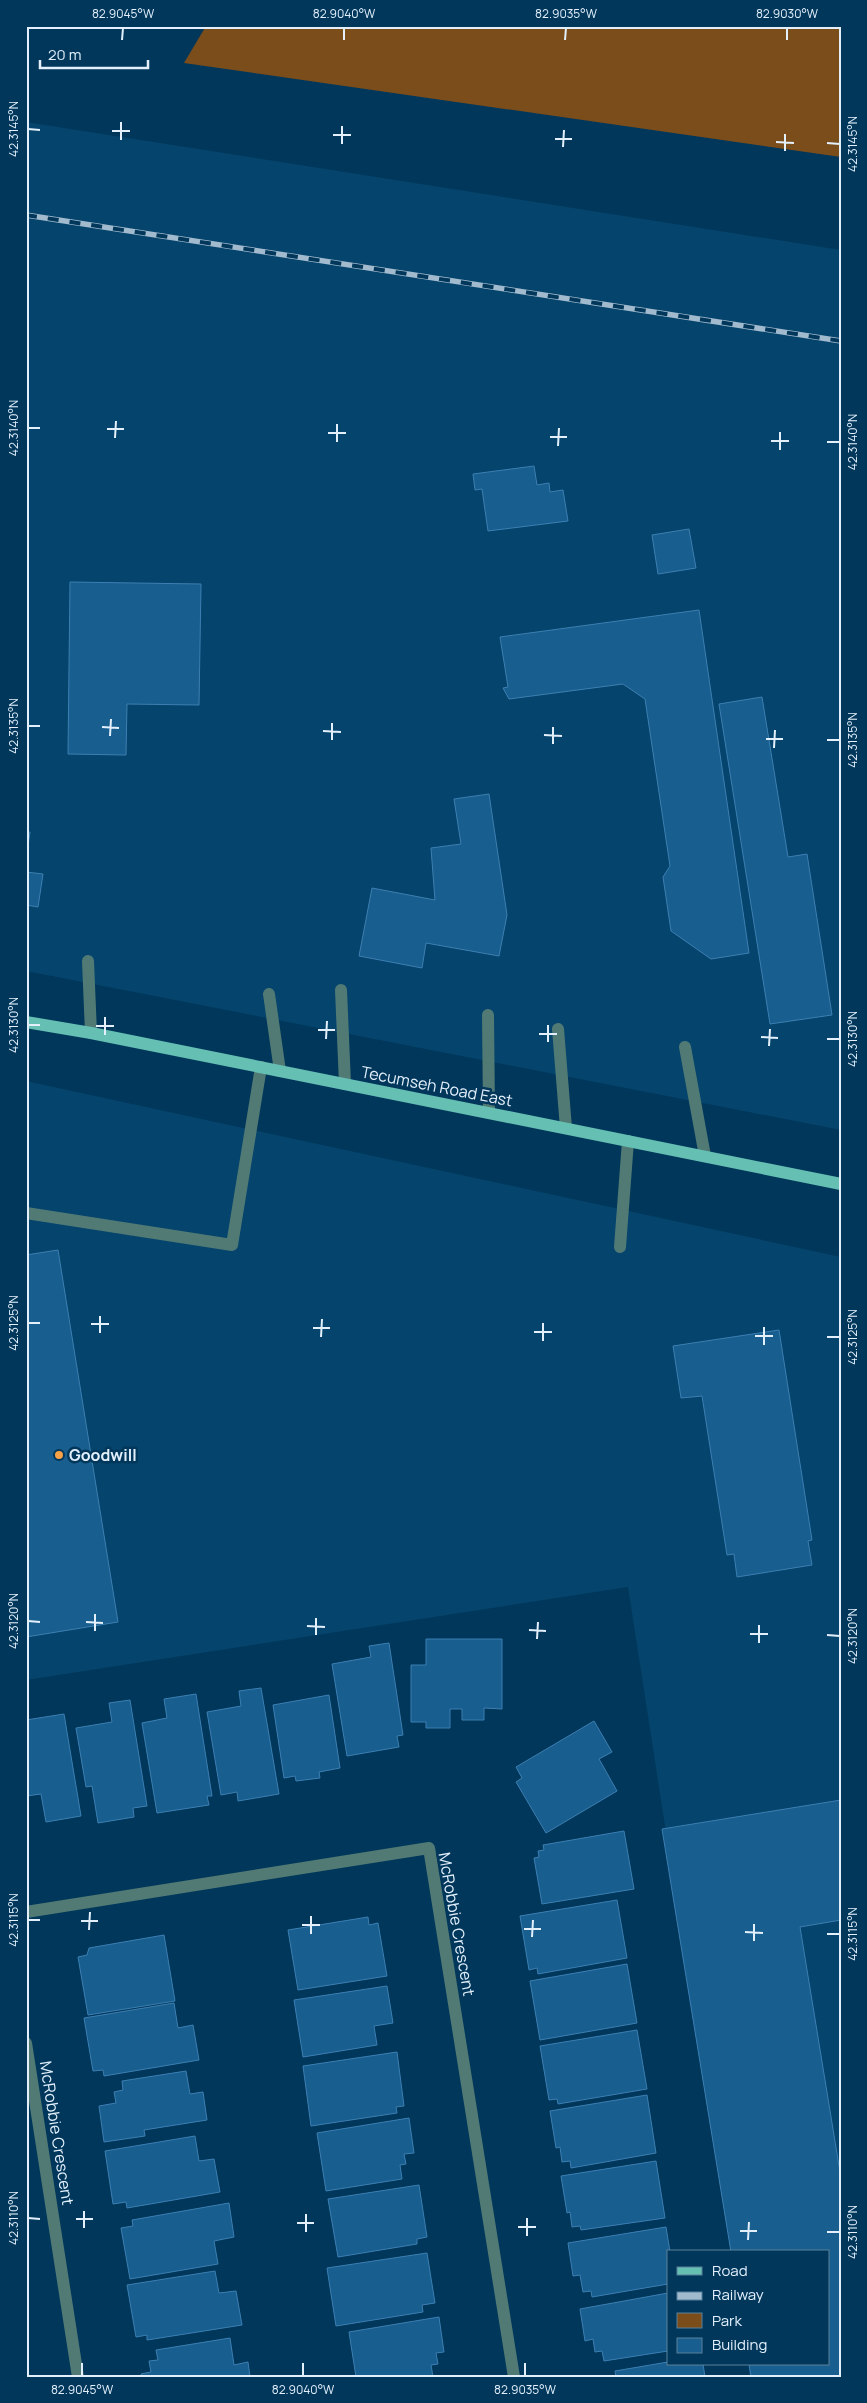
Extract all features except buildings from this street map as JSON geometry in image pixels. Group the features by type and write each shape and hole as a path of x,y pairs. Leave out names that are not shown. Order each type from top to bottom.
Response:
{"main road":[{"name":"Tecumseh Road East","path":"26,1022 91,1033 841,1184"}],"street":[{"path":"88,961 91,1033"},
{"path":"341,990 345,1084"},
{"path":"269,994 280,1071"},
{"path":"488,1015 489,1113"},
{"path":"558,1028 566,1128"},
{"path":"685,1047 705,1156"},
{"path":"26,1213 232,1246 261,1067"},
{"path":"620,1247 628,1141"},
{"name":"McRobbie Crescent","path":"26,1912 429,1848 514,2377"},
{"name":"McRobbie Crescent","path":"26,2043 78,2377"}],"shaded area":[{"path":"26,122 841,250 841,1130 26,971"},
{"path":"26,1081 841,1257 841,2377 750,2377 748,2366 830,2366 830,2250 731,2250 628,1587 26,1680"}],"green space":[{"path":"206,26 841,26 841,157 184,63"}],"railway":[{"path":"26,215 841,341"}],"place":[{"name":"Goodwill","path":"59,1455"}]}
